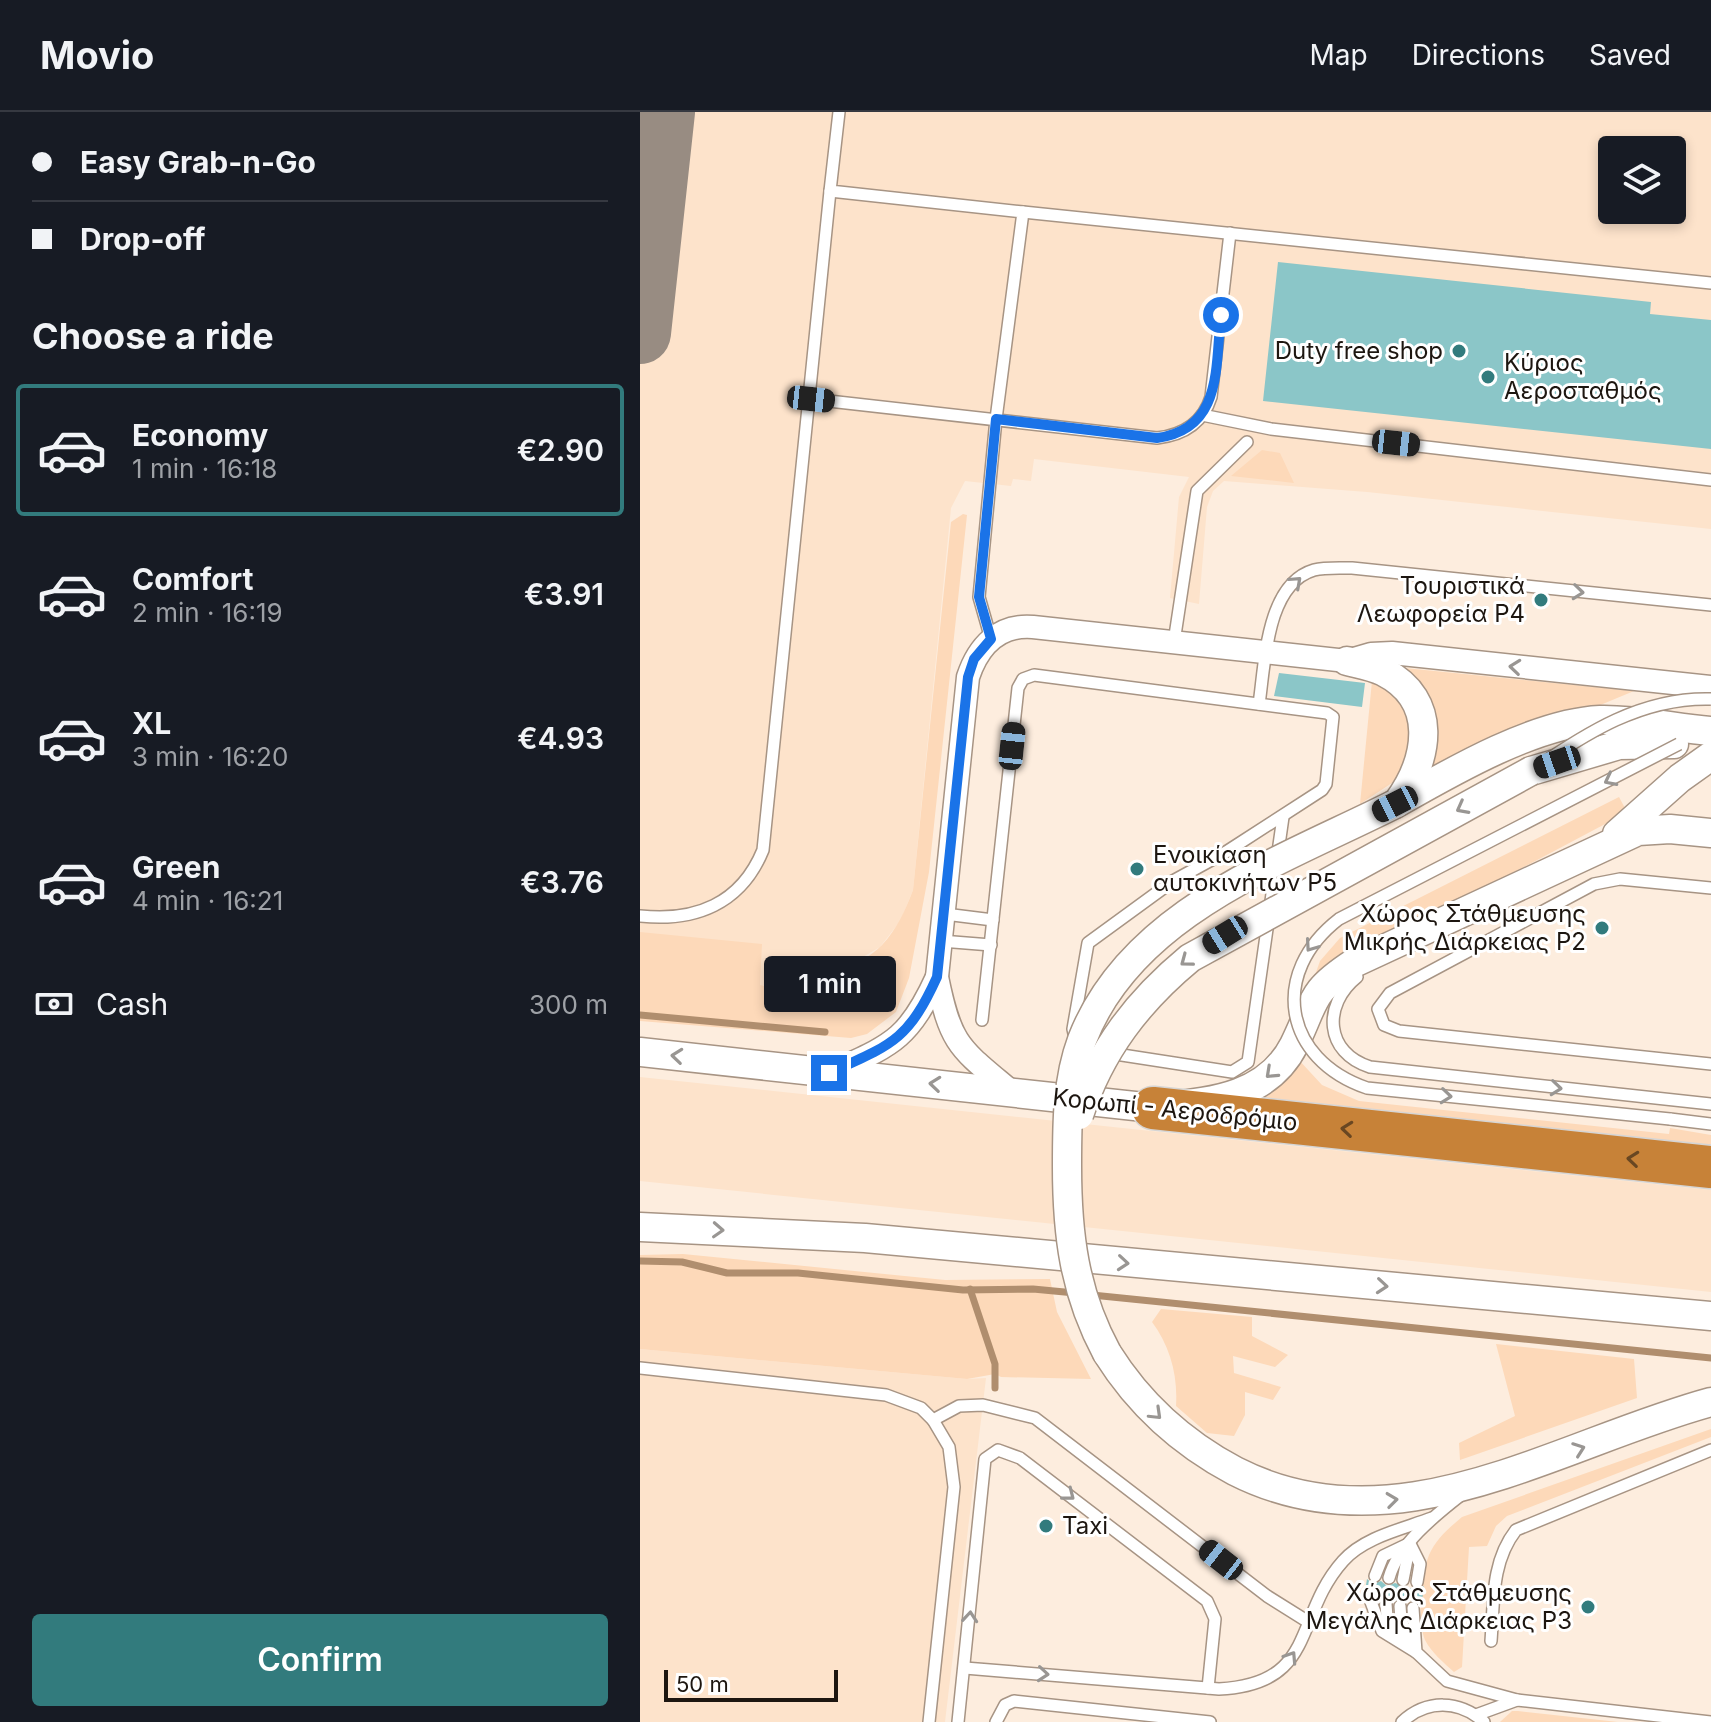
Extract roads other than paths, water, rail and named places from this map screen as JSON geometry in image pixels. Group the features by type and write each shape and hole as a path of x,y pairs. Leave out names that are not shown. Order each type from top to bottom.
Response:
{"highway":[{"name":"Κορωπί - Αεροδρόμιο","path":"1153,1108 1711,1167"}],"street":[{"path":"1013,1093 953,1038 946,1023 937,977 968,677 974,659 1000,632 1023,626 1347,661 1383,671 1413,695 1426,729 1424,749 1411,784 1396,803"},
{"path":"1347,661 1371,654 1392,653 1711,687"},
{"path":"1702,744 1602,720 1552,730 1496,753 1228,888 1166,929 1124,970 1096,1010 1082,1041 1069,1106 1066,1213 1071,1255 1081,1295 1107,1353 1145,1404 1176,1433 1210,1458 1248,1477 1287,1491 1328,1499 1390,1501 1506,1476 1711,1402"},
{"path":"1067,1171 1074,1129 1087,1089 1129,1016 1157,985 1190,958 1225,935 1531,771 1619,745 1702,744"},
{"path":"1604,845 1680,778 1702,744"},
{"path":"1153,1108 1219,1100 1254,1087 1267,1077 1293,1046 1310,1004 1331,978 1354,963 1638,831 1670,829 1711,833"},
{"path":"829,1073 888,1046 904,1034 917,1020 937,977"},
{"name":"Κορωπί - Αεροδρόμιο","path":"640,1052 1153,1108"},
{"path":"640,1227 865,1238 1711,1316"}],"lane":[{"path":"640,916 692,915 724,902 748,879 763,850 839,112"},
{"path":"830,191 1711,283"},
{"path":"991,639 979,597 996,419 1023,212"},
{"path":"811,399 1157,438 1182,433 1202,415 1211,397 1230,233"},
{"path":"1202,415 1271,429 1711,480"},
{"path":"1174,642 1197,491 1247,442"},
{"path":"1259,704 1267,652 1283,595 1304,574 1316,569 1352,568 1711,605"},
{"path":"982,1020 1018,688 1023,679 1034,675 1327,713 1335,722 1326,784 1283,817 1173,881 1088,943 1073,1029 1083,1051 1232,1072 1248,1062 1283,817"},
{"path":"1531,771 1612,720 1672,702 1711,699"},
{"path":"1702,744 1339,919 1309,946 1297,974 1294,993 1298,1024 1315,1057 1336,1075 1367,1088 1711,1124"},
{"path":"1711,888 1620,879 1594,884 1390,993 1378,1009 1384,1025 1399,1031 1711,1064"},
{"path":"945,914 993,920"},
{"path":"1424,932 1384,962 1357,977 1339,996 1332,1015 1334,1036 1356,1063 1711,1104"},
{"path":"941,941 991,945"},
{"path":"640,1368 886,1395 921,1408 933,1420 949,1447 954,1487 929,1722"},
{"path":"933,1420 959,1406 983,1405 1035,1418 1267,1596 1310,1623"},
{"path":"958,1722 985,1459 998,1450 1020,1458 1207,1601 1215,1619 1208,1688"},
{"path":"1491,1641 1497,1566 1505,1545 1516,1530 1711,1450"},
{"path":"1389,1578 1393,1562 1432,1518 1462,1494 1506,1476"},
{"path":"965,1668 1208,1688 1246,1688 1269,1679 1287,1665 1333,1576 1352,1552 1432,1518"},
{"path":"1375,1576 1383,1556 1410,1544"},
{"path":"1403,1580 1410,1544"},
{"path":"1410,1544 1420,1564 1417,1582"},
{"path":"1371,1602 1382,1631 1416,1652"},
{"path":"1386,1604 1387,1617 1397,1633 1447,1681 1461,1707"},
{"path":"1400,1606 1401,1620 1416,1652"},
{"path":"1413,1608 1416,1652"},
{"path":"1447,1681 1517,1700 1711,1722"},
{"path":"1402,1722 1428,1706 1461,1707 1480,1718 1517,1700"},
{"path":"996,1722 1005,1705 1014,1701 1210,1722"}],"waterway":[{"path":"640,1015 825,1032"},
{"path":"640,1261 682,1262 727,1273 798,1273 963,1290 1033,1289 1075,1293"},
{"path":"970,1289 995,1364 995,1388"},
{"path":"1092,1295 1711,1358"}],"place":[{"name":"Duty free shop","path":"1459,351"},
{"name":"Κύριος Αεροσταθμός","path":"1488,377"},
{"name":"Τουριστικά Λεωφορεία P4","path":"1541,600"},
{"name":"Ενοικίαση αυτοκινήτων P5","path":"1137,869"},
{"name":"Χώρος Στάθμευσης Μικρής Διάρκειας P2","path":"1602,928"},
{"name":"Taxi","path":"1046,1526"},
{"name":"Χώρος Στάθμευσης Μεγάλης Διάρκειας P3","path":"1588,1607"}]}
